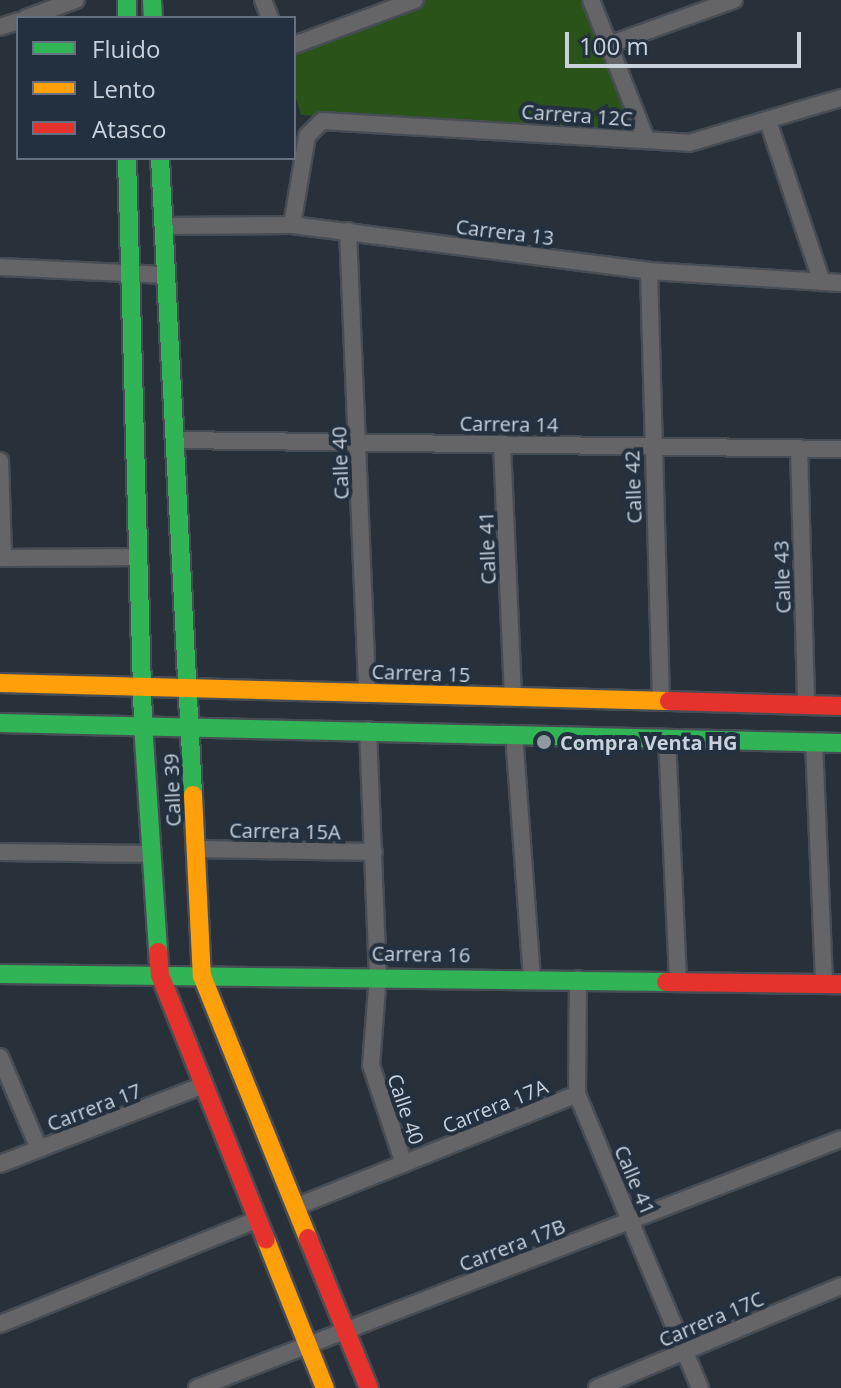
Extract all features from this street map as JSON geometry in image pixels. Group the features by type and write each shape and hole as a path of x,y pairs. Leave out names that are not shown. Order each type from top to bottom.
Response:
{"street":[{"path":"32,16 76,0"},
{"path":"296,44 415,0"},
{"path":"591,0 646,139"},
{"path":"608,45 734,0"},
{"name":"Carrera 12C","path":"292,225 309,131 328,120 689,143 841,98"},
{"path":"768,121 822,282"},
{"name":"Calle 39","path":"127,160 143,724 160,975 201,1086 325,1388"},
{"name":"Calle 39","path":"160,160 202,976 369,1388"},
{"name":"Carrera 13","path":"164,226 292,225 649,271 841,283"},
{"name":"Calle 40","path":"348,231 360,442 367,693"},
{"path":"0,267 166,275"},
{"name":"Calle 42","path":"649,271 661,701"},
{"name":"Carrera 14","path":"176,440 841,449"},
{"name":"Calle 41","path":"502,444 513,697"},
{"name":"Calle 43","path":"799,448 806,705"},
{"path":"0,461 2,558 138,557"},
{"name":"Carrera 15","path":"0,683 841,706"},
{"path":"0,723 191,725 841,743"},
{"name":"Calle 40","path":"368,730 378,975 371,1065 404,1164"},
{"path":"514,734 532,978"},
{"path":"667,738 678,981"},
{"path":"814,742 833,984"},
{"name":"Carrera 15A","path":"196,849 374,852"},
{"path":"0,852 152,854"},
{"name":"Carrera 16","path":"0,974 378,975 833,984"},
{"name":"Calle 41","path":"578,979 577,1094 700,1388"},
{"path":"0,1057 39,1149"},
{"name":"Carrera 17","path":"0,1164 201,1086"},
{"name":"Carrera 17A","path":"295,1207 577,1094"},
{"name":"Carrera 17B","path":"197,1388 841,1139"},
{"path":"0,1324 256,1220"},
{"name":"Carrera 17C","path":"597,1388 841,1286"}],"green space":[{"path":"415,0 592,0 646,139 301,115 296,99 296,44"}],"traffic: fast":[{"path":"127,0 127,16"},
{"path":"152,0 153,16"},
{"path":"127,160 143,724 158,952"},
{"path":"160,160 193,795"},
{"path":"0,723 841,743"},
{"path":"0,974 666,982"}],"traffic: slow":[{"path":"0,683 669,701"},
{"path":"193,795 202,976 308,1238"},
{"path":"266,1240 325,1388"}],"traffic: jam":[{"path":"669,701 841,706"},
{"path":"158,952 160,975 266,1240"},
{"path":"666,982 841,984"},
{"path":"308,1238 369,1388"}],"place":[{"name":"Compra Venta HG","path":"544,742"}]}
